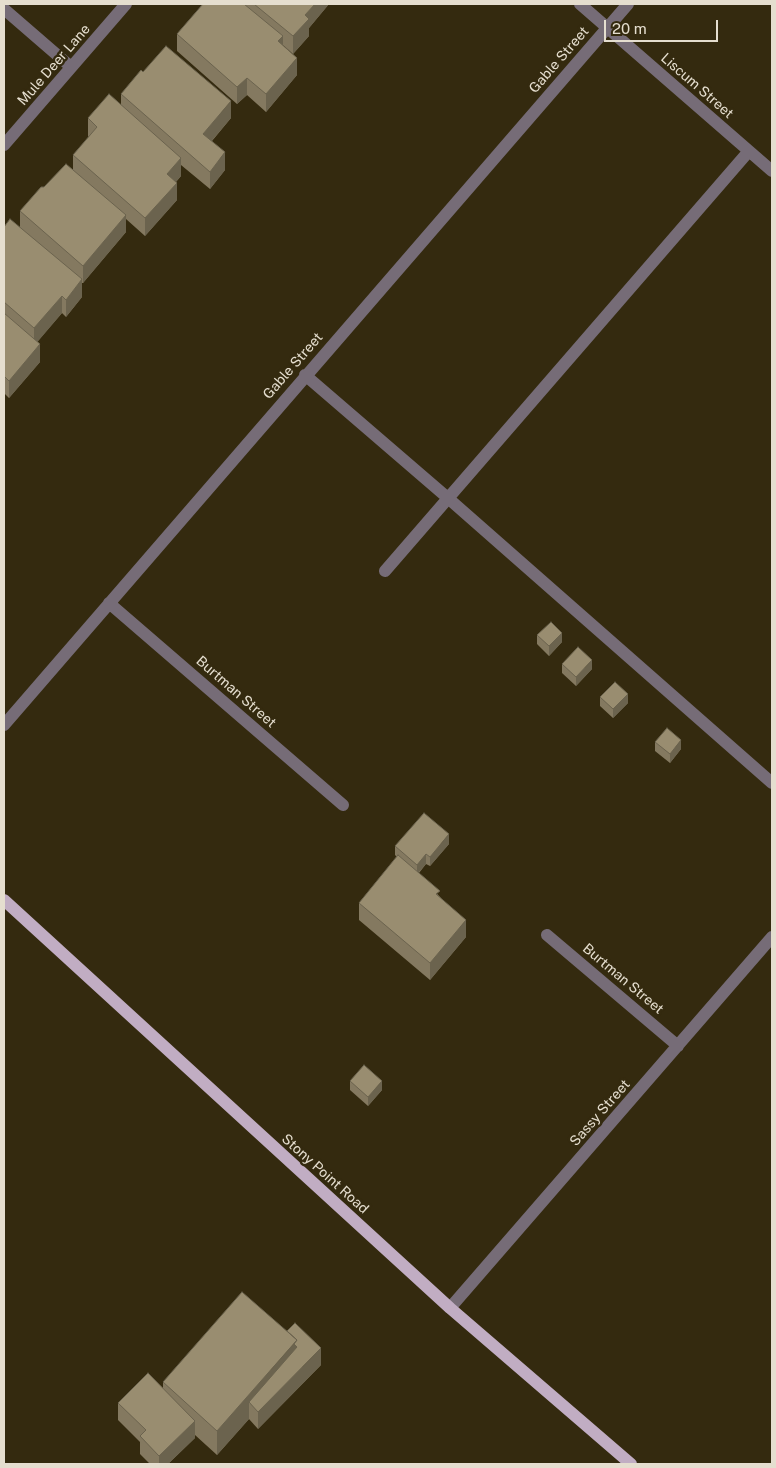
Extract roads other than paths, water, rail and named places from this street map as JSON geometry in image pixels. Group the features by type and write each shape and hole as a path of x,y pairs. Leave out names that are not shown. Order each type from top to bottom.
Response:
{"main road":[{"name":"Stony Point Road","path":"4,900 450,1308 631,1464"}],"street":[{"name":"Mule Deer Lane","path":"4,145 126,4"},
{"name":"Liscum Street","path":"580,4 772,171"},
{"name":"Gable Street","path":"4,725 628,4"},
{"path":"4,9 71,67"},
{"path":"385,571 749,151"},
{"path":"305,375 772,783"},
{"name":"Burtman Street","path":"109,603 343,805"},
{"name":"Burtman Street","path":"548,935 678,1046"},
{"name":"Sassy Street","path":"450,1308 772,937"}]}
